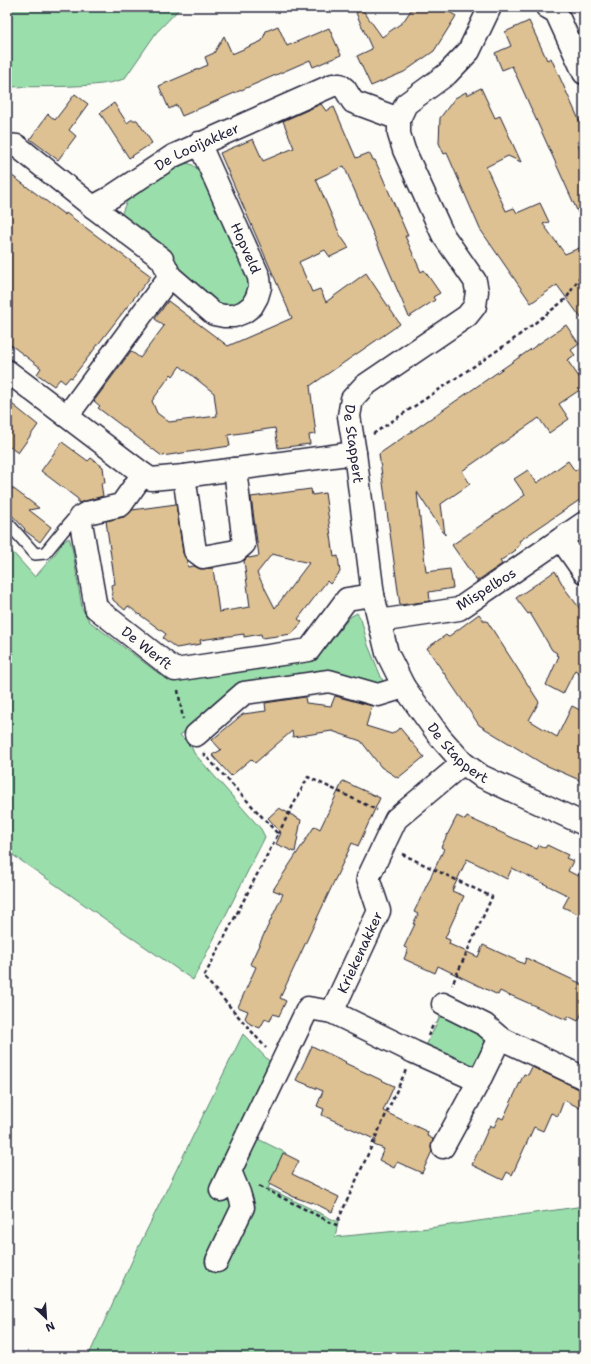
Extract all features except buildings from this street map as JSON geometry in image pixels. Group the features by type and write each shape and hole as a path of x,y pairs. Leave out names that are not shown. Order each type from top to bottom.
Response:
{"street":[{"path":"399,119 406,104 447,74 469,51 490,7"},
{"path":"547,7 556,12 584,73"},
{"name":"De Looijakker","path":"93,207 111,197 173,156 199,143 333,85 340,85 345,89 353,102 399,119"},
{"name":"De Stappert","path":"399,119 399,134 404,150 443,235 474,281 477,291 475,306 467,316 364,386 352,399 348,416 354,448 373,595 387,653 404,687 440,737 463,763 480,776 584,824"},
{"name":"Hopveld","path":"93,207 162,259 170,276 214,314 234,316 244,312 252,306 257,297 260,287 259,277 199,143"},
{"path":"7,145 17,146 93,207"},
{"path":"67,416 170,276"},
{"path":"7,372 151,479 235,469 354,448"},
{"path":"184,476 195,551 203,557 236,551 244,544 235,469"},
{"path":"80,517 87,513 121,505 143,474"},
{"name":"De Werft","path":"80,517 96,608 175,670 310,650 347,599 373,595"},
{"name":"Mispelbos","path":"379,621 459,609 584,523"},
{"path":"561,539 584,572"},
{"path":"194,735 244,692 329,681 378,695 404,687"},
{"name":"Kriekenakker","path":"332,1012 379,911 368,878 396,819 463,763"},
{"path":"443,1004 485,1025 500,1038 584,1078"},
{"path":"217,1261 243,1207 239,1193 226,1180 308,1008 332,1012 416,1054 479,1081"},
{"path":"443,1147 479,1081 500,1038"}],"lane":[{"path":"7,522 35,554 45,553 72,520 80,517"}],"path":[{"path":"354,448 510,342 566,299 581,275 584,273"},
{"path":"175,670 194,735 278,834"},
{"path":"285,1057 266,1049 204,977 308,777 396,819"},
{"path":"226,1180 336,1226 416,1054 443,1004 492,897 383,846"}],"green space":[{"path":"7,7 181,7 156,33 125,78 116,82 102,84 50,87 7,87"},
{"path":"183,163 193,165 200,173 245,268 252,287 244,301 228,310 185,281 173,256 121,216 124,207 133,194 162,174"},
{"path":"584,530 584,561 573,544"},
{"path":"69,538 72,547 82,608 89,621 166,679 311,659 324,650 350,617 357,613 361,619 368,645 384,684 242,686 230,691 198,722 180,735 261,829 265,837 193,980 7,851 7,546 35,577 55,554 63,542"},
{"path":"442,1012 482,1030 490,1042 480,1066 470,1069 425,1048"},
{"path":"243,1034 270,1062 211,1190 233,1204 210,1251 231,1251 254,1199 239,1167 254,1137 286,1153 268,1188 338,1222 335,1237 429,1228 584,1206 584,1357 88,1357 138,1248"}]}
